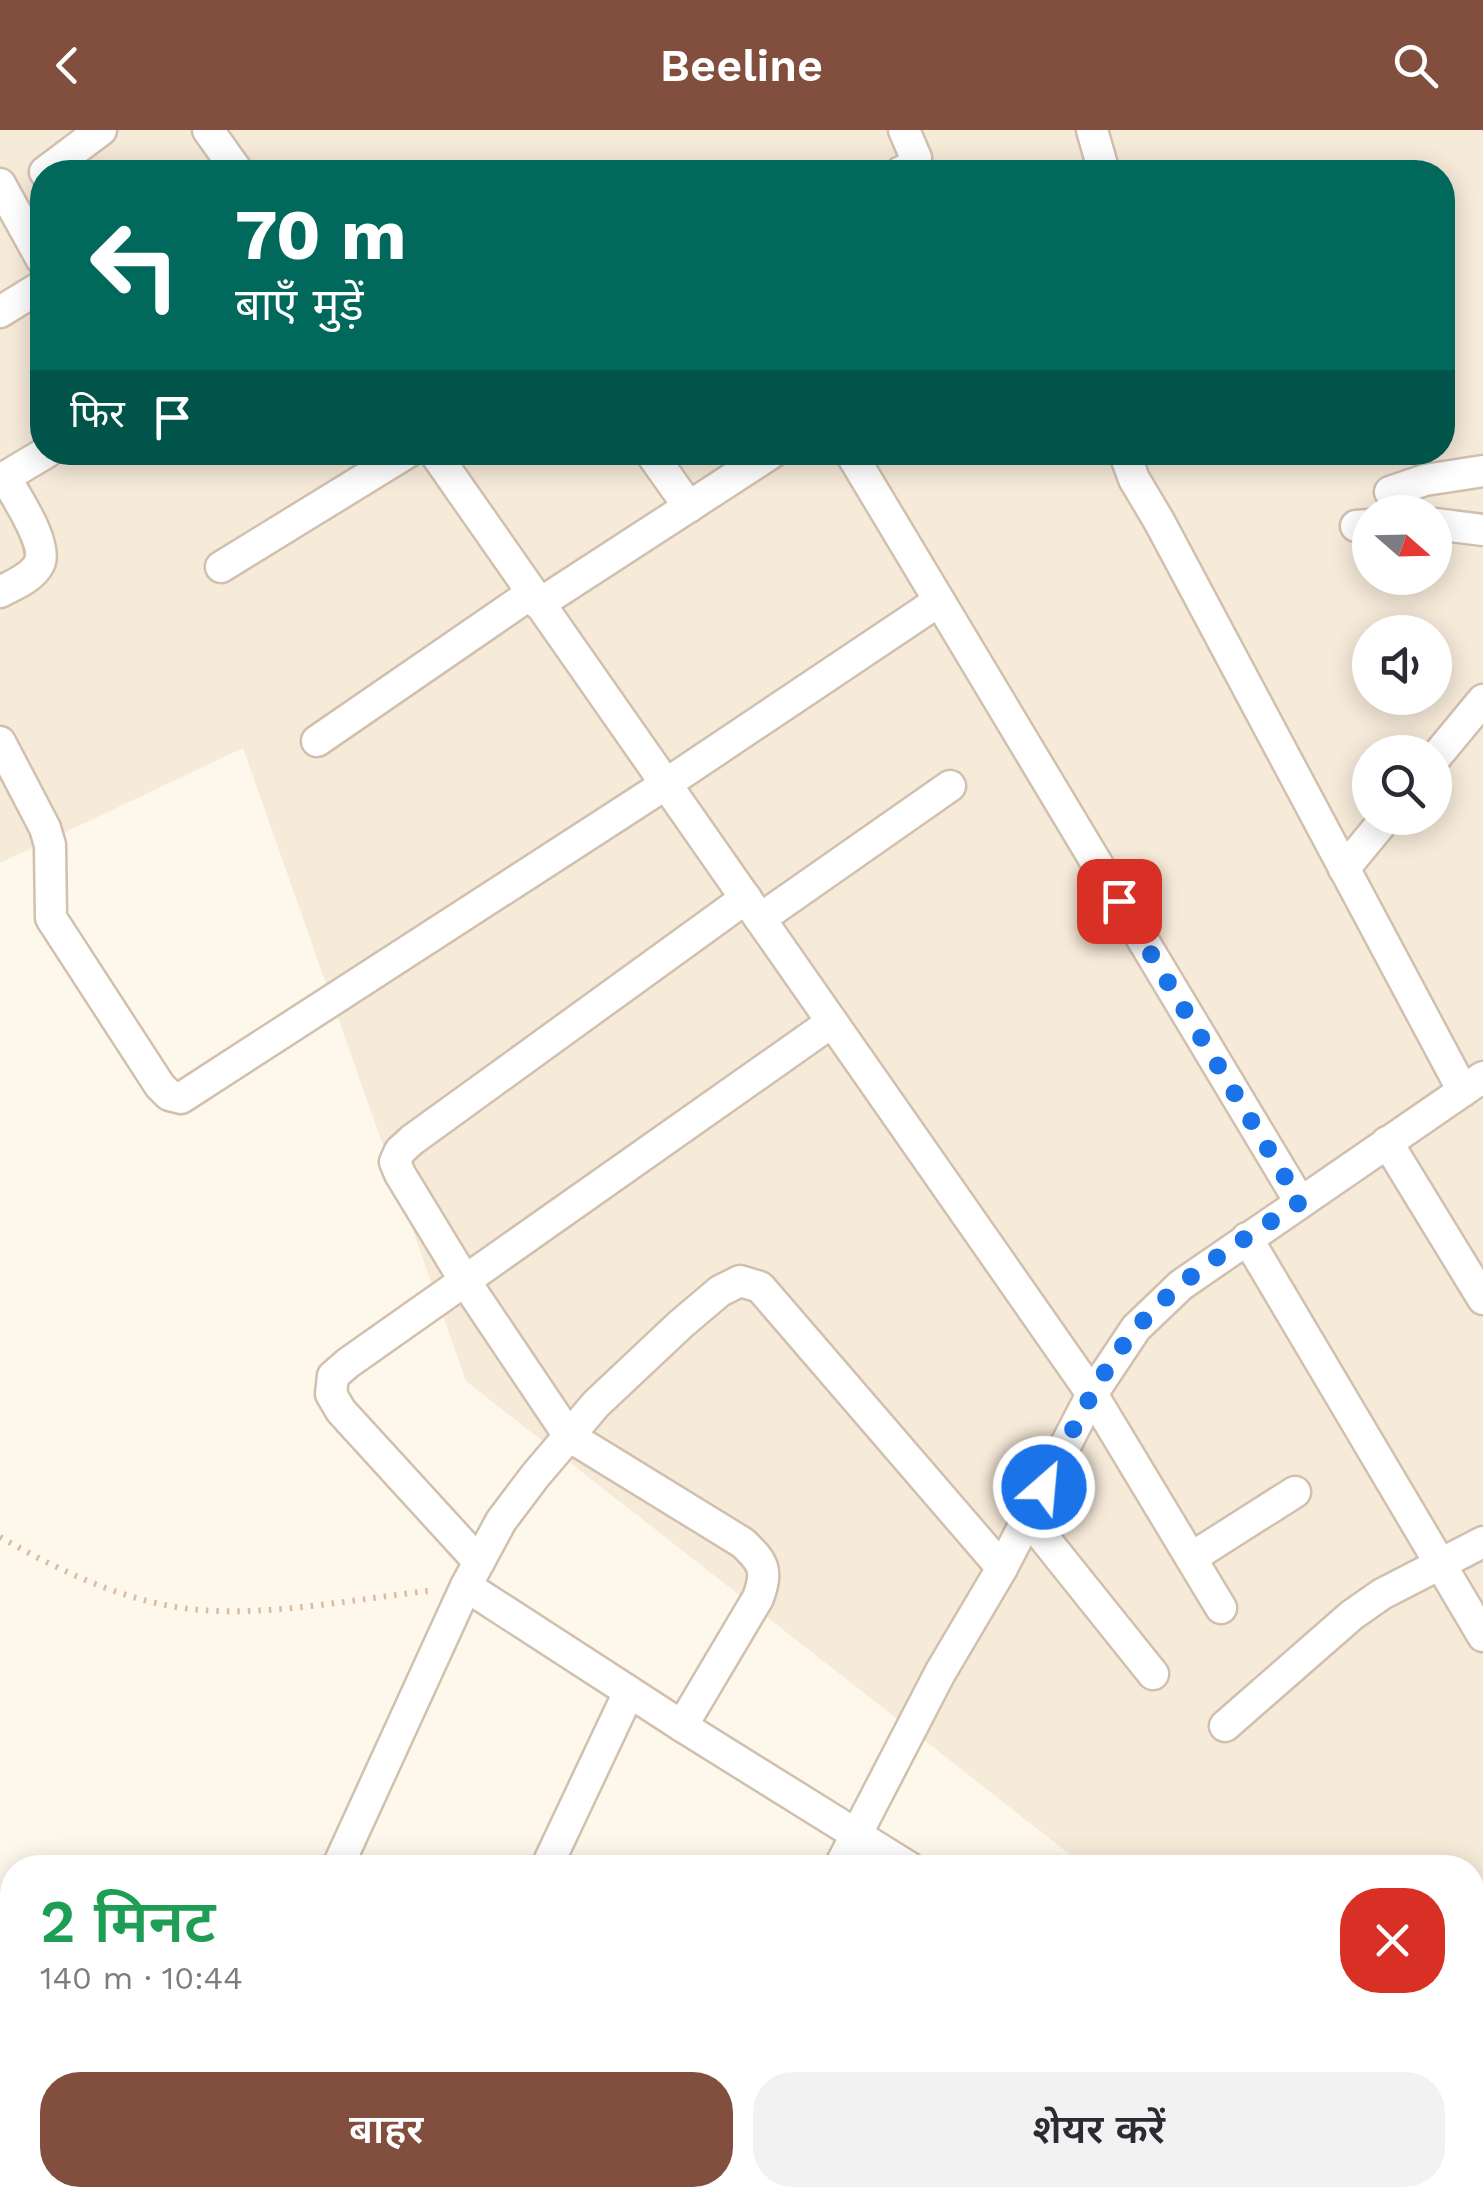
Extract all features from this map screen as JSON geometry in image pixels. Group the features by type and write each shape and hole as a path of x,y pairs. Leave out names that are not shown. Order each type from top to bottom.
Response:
{"street":[{"path":"62,160 101,130"},
{"path":"208,130 229,160"},
{"path":"904,130 915,160"},
{"path":"1092,130 1101,160"},
{"path":"30,180 5,192 30,238"},
{"path":"0,312 30,293"},
{"path":"0,592 38,567 42,554 37,538 2,478 30,462"},
{"path":"221,566 387,465"},
{"path":"443,465 1092,1394 1222,1608"},
{"path":"660,465 690,506"},
{"path":"316,741 536,598 752,465"},
{"path":"858,465 1300,1202"},
{"path":"845,1855 1092,1394 1136,1328 1181,1285 1473,1084 1344,869 1129,465"},
{"path":"1390,492 1440,477 1483,472"},
{"path":"1452,526 1483,530"},
{"path":"0,742 45,828 50,845 52,918 160,1086 181,1098 666,784 939,601"},
{"path":"1452,737 1483,700"},
{"path":"682,1726 758,1598 764,1569 743,1543 568,1436 465,1280 395,1162 400,1151 753,909 950,786"},
{"path":"1344,869 1372,835"},
{"path":"832,1022 348,1362 333,1376 331,1394 472,1574 629,1692 886,1855"},
{"path":"1387,1142 1483,1299"},
{"path":"1248,1238 1483,1636"},
{"path":"343,1855 472,1574 501,1521 596,1404 720,1290 740,1281 760,1287 1002,1568"},
{"path":"1191,1558 1294,1492"},
{"path":"1028,1518 1153,1674"},
{"path":"1225,1726 1352,1615 1382,1594 1483,1542"},
{"path":"552,1855 629,1692"}],"path":[{"path":"0,1537 91,1582 146,1602 197,1610 240,1611 472,1574"}],"shaded area":[{"path":"0,130 1483,130 1483,1855 1071,1855 466,1381 243,748 0,863"}],"route":[{"path":"1044,1487 1092,1394 1136,1328 1181,1285 1300,1202 1119,901"}]}
